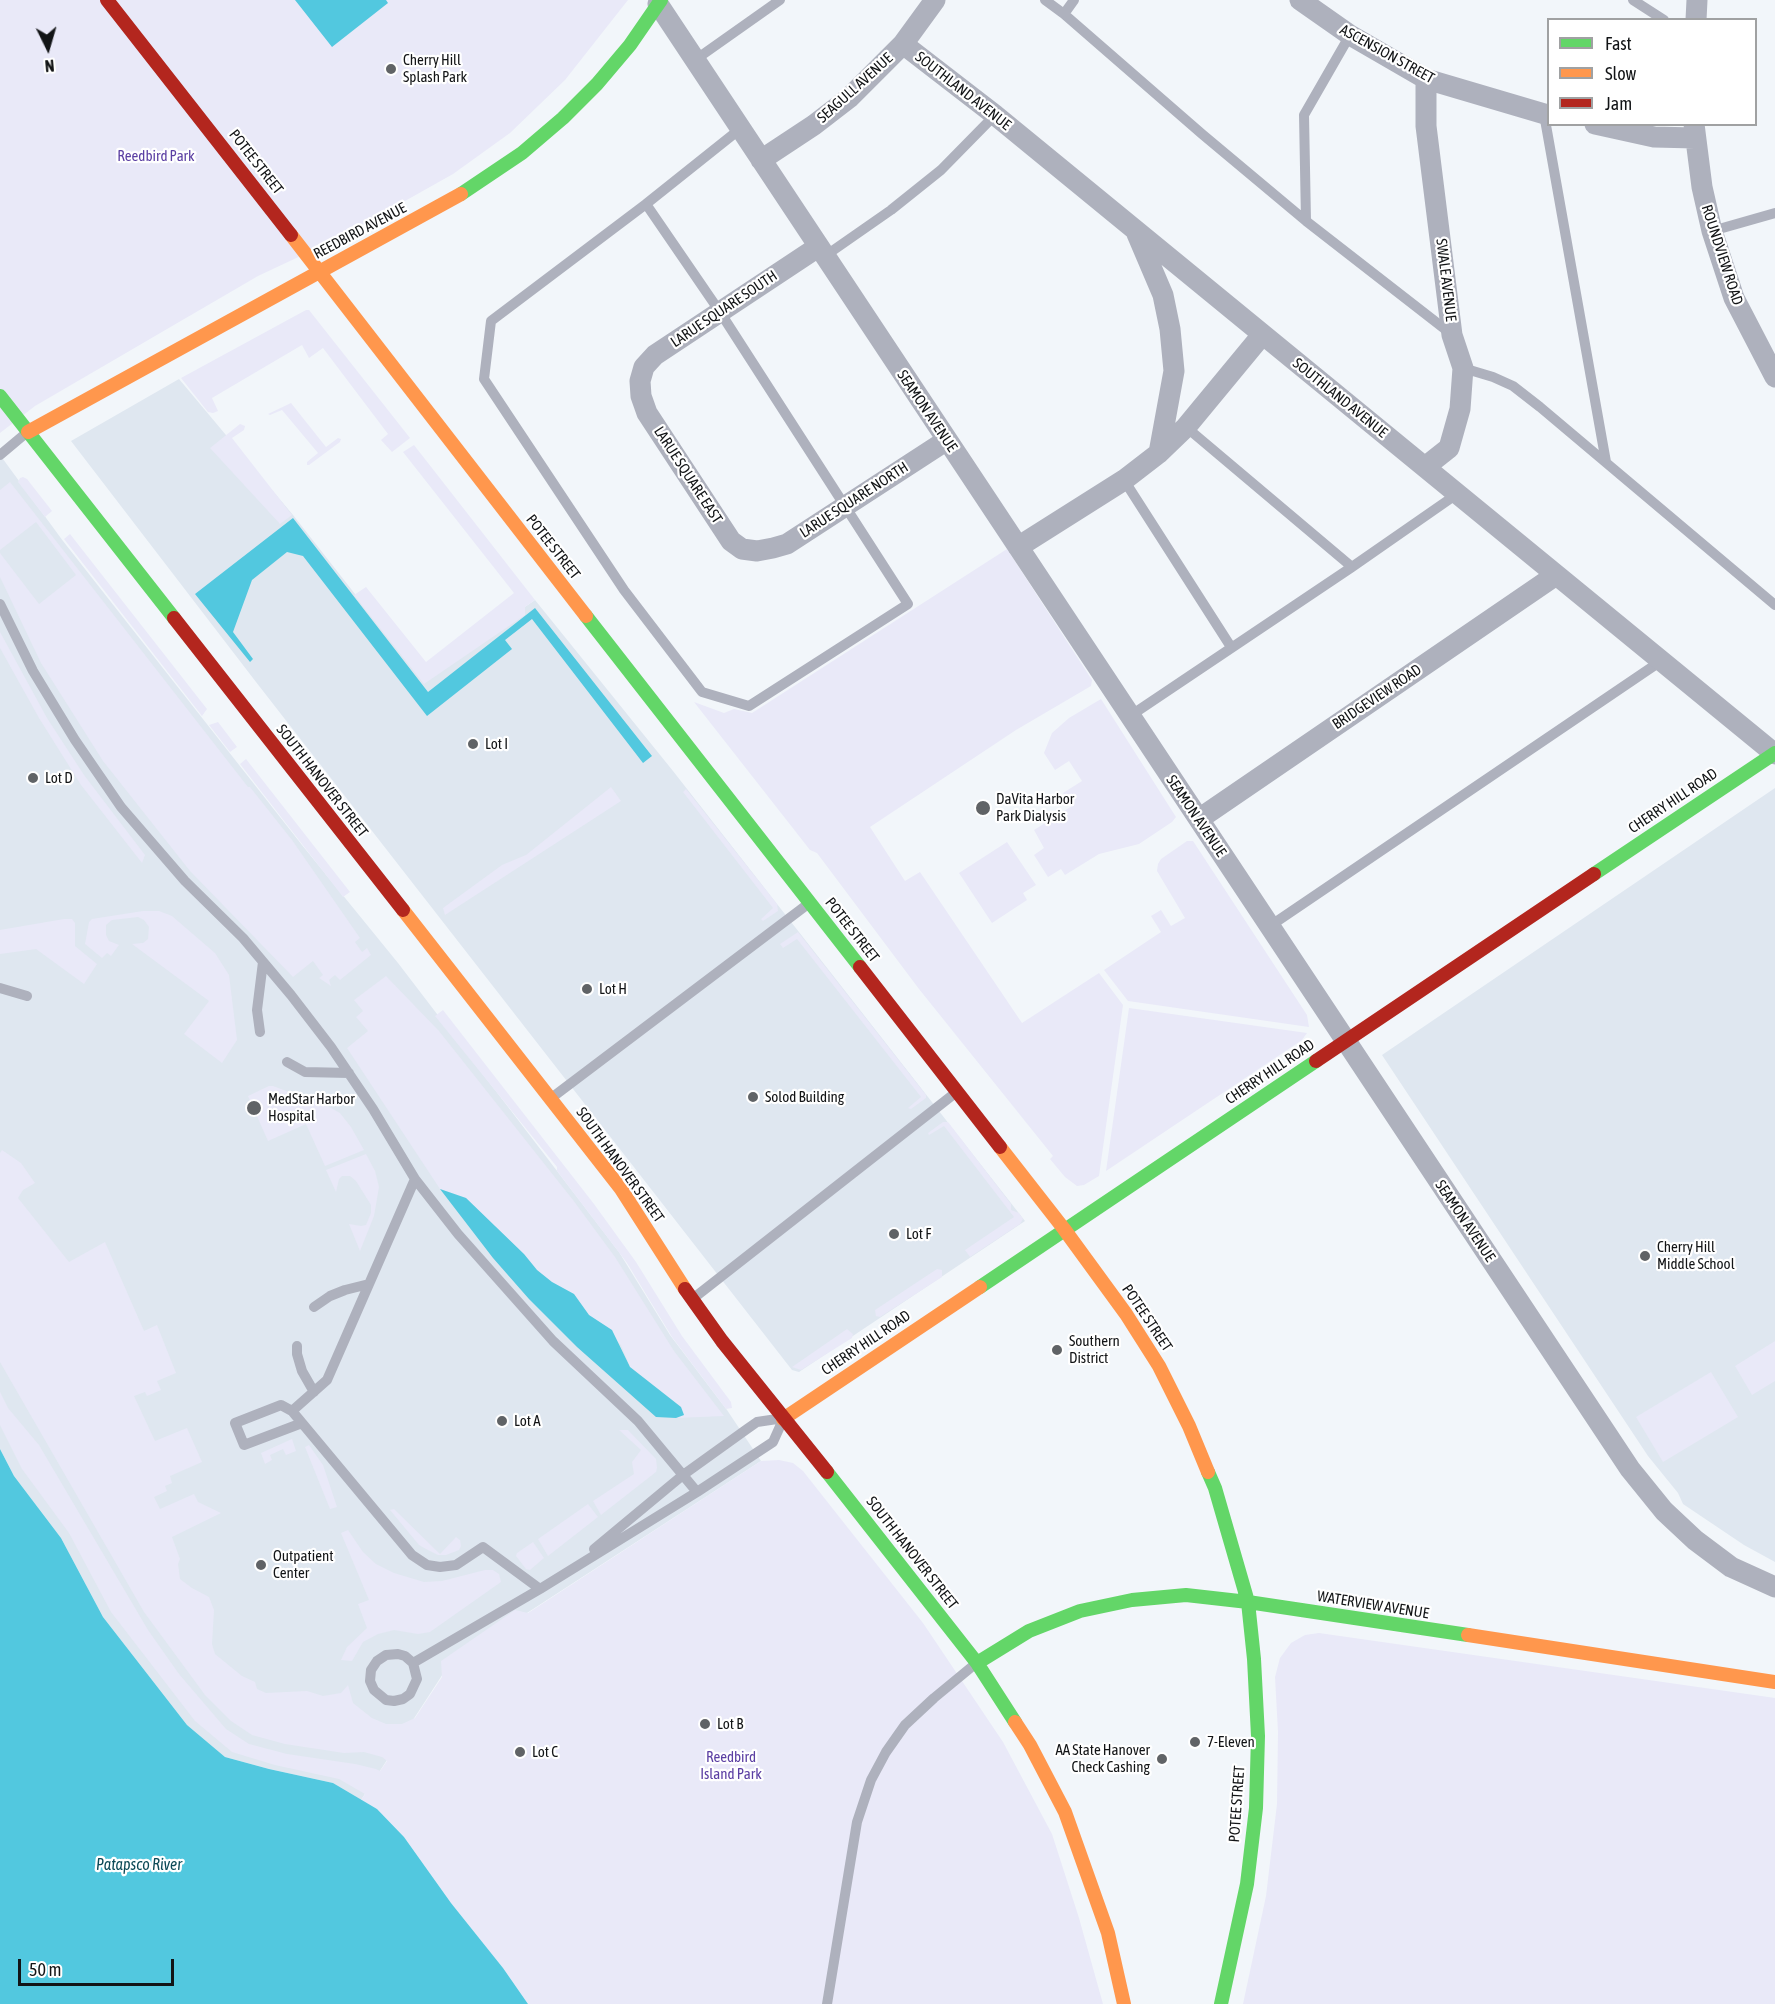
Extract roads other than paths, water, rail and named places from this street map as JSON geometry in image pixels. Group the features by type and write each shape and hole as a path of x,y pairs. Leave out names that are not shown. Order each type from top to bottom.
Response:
{"main road":[{"name":"POTEE STREET","path":"107,0 1064,1229 1126,1314 1160,1366 1215,1488 1248,1602 1254,1659 1258,1736 1256,1808 1247,1884 1221,2004"},
{"name":"REEDBIRD AVENUE","path":"28,432 479,184 522,153 563,118 597,84 630,45 659,2"},
{"name":"SOUTH HANOVER STREET","path":"0,396 551,1098 621,1189 722,1341 977,1663 1030,1745 1065,1812 1108,1933 1124,2004"},
{"name":"CHERRY HILL ROAD","path":"783,1419 1775,754"},
{"name":"WATERVIEW AVENUE","path":"977,1663 1029,1631 1080,1611 1132,1600 1186,1595 1248,1602 1775,1682"}],"street":[{"name":"SEAGULL AVENUE","path":"762,160 849,98 903,44 935,0"},
{"name":"ASCENSION STREET","path":"1300,0 1350,35 1426,79 1546,115"},
{"path":"1695,18 1697,0"},
{"name":"SEAMON AVENUE","path":"659,2 740,129 1630,1469 1664,1511 1695,1540 1731,1567 1775,1587"},
{"name":"SOUTHLAND AVENUE","path":"903,44 995,115 1775,754"},
{"name":"SWALE AVENUE","path":"1425,468 1449,448 1460,409 1463,368 1452,335 1426,126 1426,79"},
{"path":"1605,126 1654,136 1695,131"},
{"name":"ROUNDVIEW ROAD","path":"1695,131 1702,187 1712,231 1734,298 1775,377"},
{"path":"1136,231 1162,295 1170,329 1174,371 1159,453"},
{"name":"LARUE SQUARE SOUTH","path":"640,381 644,367 655,355 720,312 821,251"},
{"path":"1018,547 1124,480 1159,453 1186,427 1262,335"},
{"name":"LARUE SQUARE EAST","path":"640,381 641,396 647,413 731,541 742,549 758,550"},
{"name":"LARUE SQUARE NORTH","path":"758,550 773,549 787,544 947,440"},
{"name":"BRIDGEVIEW ROAD","path":"1199,819 1556,575"}],"lane":[{"path":"695,60 780,0"},
{"path":"1045,0 1306,221 1452,335"},
{"path":"1064,14 1074,0"},
{"path":"1633,0 1661,18"},
{"path":"1306,221 1304,115 1350,35"},
{"path":"821,251 891,210 941,170 995,115"},
{"path":"1548,126 1606,462"},
{"path":"646,204 720,312 908,604 749,706 702,692 624,590 484,379 491,321 646,204 740,129"},
{"path":"1712,231 1775,213"},
{"path":"1463,368 1513,386 1775,605"},
{"path":"1186,427 1352,567"},
{"path":"0,455 28,432"},
{"path":"1124,480 1231,647"},
{"path":"1130,716 1457,494"},
{"path":"0,604 33,671 75,740 121,807 185,881 243,938 298,1003 373,1109 415,1179 458,1234 553,1341 638,1421 697,1492"},
{"path":"1270,926 1661,661"},
{"path":"551,1098 810,902"},
{"path":"260,1032 257,1010 263,962"},
{"path":"0,988 27,996"},
{"path":"287,1062 304,1072 349,1074"},
{"path":"692,1299 957,1092"},
{"path":"292,1411 327,1380 415,1179"},
{"path":"314,1307 330,1296 369,1284"},
{"path":"297,1346 302,1371 314,1392"},
{"path":"302,1423 244,1445 235,1423 281,1405 292,1411 302,1423 412,1555 427,1565 440,1567 456,1565 483,1547 540,1589"},
{"path":"564,1575 683,1475 758,1422 783,1419"},
{"path":"413,1663 564,1575 773,1442 783,1419"},
{"path":"398,1654 405,1656 413,1663 417,1679 410,1694 403,1699 386,1700 374,1690 370,1681 371,1670 377,1661 386,1655 398,1654"},
{"path":"826,2004 857,1822 871,1780 886,1752 905,1725 977,1663"}],"water":[{"path":"295,0 386,0 388,3 332,47"},
{"path":"293,518 428,692 535,608 652,756 643,763 532,619 505,640 512,649 427,716 303,556 287,552 252,580 233,632 253,659 250,662 195,594"},
{"path":"440,1189 466,1198 524,1254 537,1270 552,1282 574,1294 589,1315 612,1330 630,1367 681,1407 684,1415 676,1418 656,1417 577,1347 529,1299 493,1258"},
{"name":"Patapsco River","path":"0,1449 14,1476 61,1538 103,1617 187,1725 225,1757 333,1783 377,1809 404,1837 528,2004 0,2004"}],"place":[{"name":"Cherry Hill Splash Park","path":"391,69"},
{"name":"Lot I","path":"473,744"},
{"name":"Lot D","path":"33,778"},
{"name":"DaVita Harbor Park Dialysis","path":"983,808"},
{"name":"Lot H","path":"587,989"},
{"name":"Solod Building","path":"753,1097"},
{"name":"MedStar Harbor Hospital","path":"254,1108"},
{"name":"Lot F","path":"894,1234"},
{"name":"Cherry Hill Middle School","path":"1645,1256"},
{"name":"Southern District","path":"1057,1350"},
{"name":"Lot A","path":"502,1421"},
{"name":"Outpatient Center","path":"261,1565"},
{"name":"Lot B","path":"705,1724"},
{"name":"7-Eleven","path":"1195,1742"},
{"name":"Lot C","path":"520,1752"},
{"name":"AA State Hanover Check Cashing","path":"1162,1759"}],"park label":[{"name":"Reedbird Park","path":"156,156"},
{"name":"Reedbird Island Park","path":"731,1766"}]}
